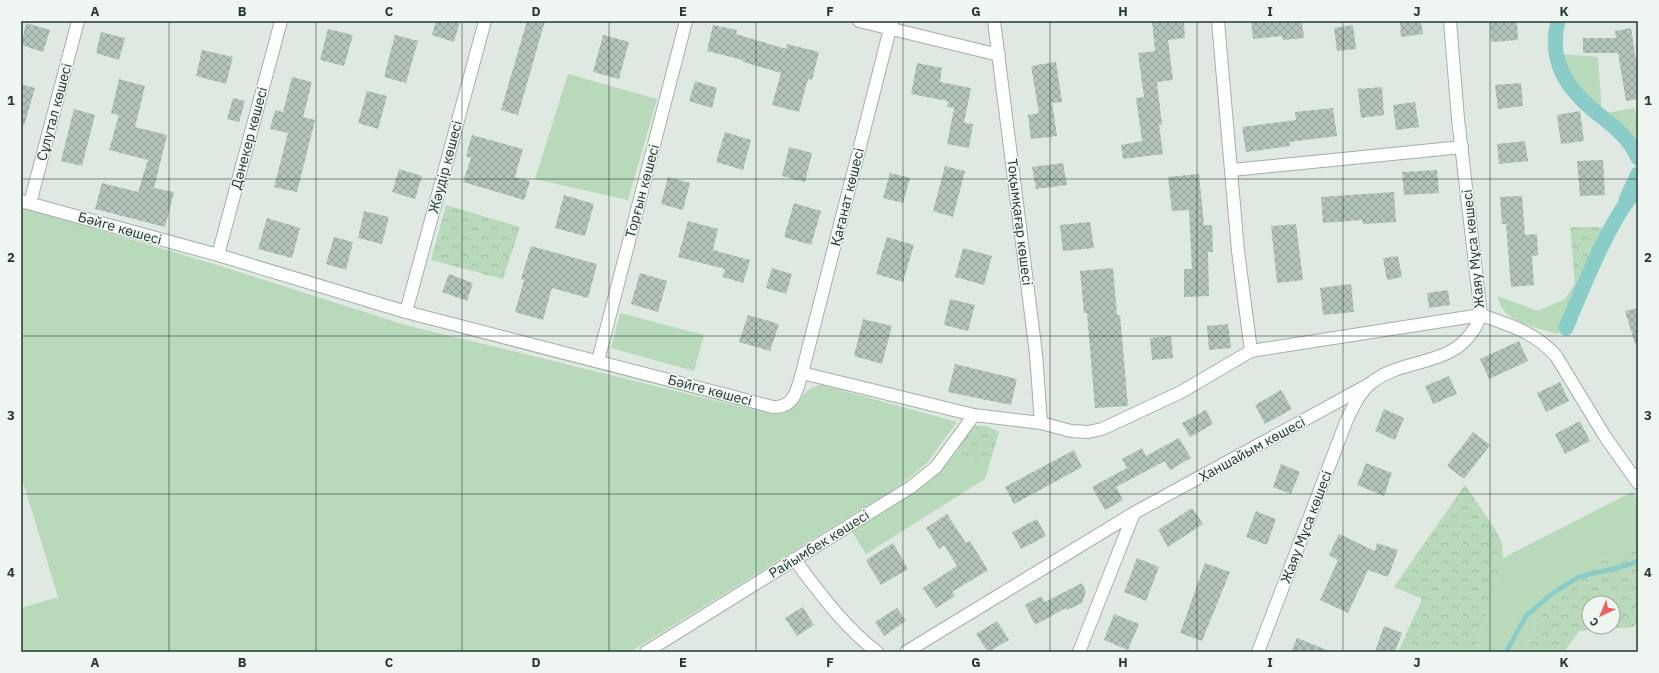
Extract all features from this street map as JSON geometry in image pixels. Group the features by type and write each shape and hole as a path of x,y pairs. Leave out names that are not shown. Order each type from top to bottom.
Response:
{"street":[{"name":"Сұлутал көшесі","path":"25,202 78,21"},
{"name":"Дәнекер көшесі","path":"218,255 281,21"},
{"name":"Жәудір көшесі","path":"406,312 485,21"},
{"name":"Торғын көшесі","path":"598,361 686,21"},
{"path":"859,21 891,25 999,55"},
{"name":"Тоқымқағар көшесі","path":"994,21 1036,354 1041,423"},
{"path":"1218,21 1238,251 1251,351"},
{"name":"Жаяу Мұса көшесі","path":"1258,652 1346,422 1358,398 1369,384 1387,374 1434,359 1457,347 1472,333 1481,315 1462,147 1450,21"},
{"name":"Қағанат көшесі","path":"802,373 891,25"},
{"path":"1232,170 1462,147"},
{"name":"Бәйге көшесі","path":"25,202 218,255 406,312 779,407 792,401 802,373"},
{"path":"802,373 974,415 1041,423 1088,432 1102,429 1181,392 1251,351 1481,315 1534,335 1547,345 1556,356 1606,438 1638,483"},
{"name":"Ханшайым көшесі","path":"906,652 1134,513 1369,384"},
{"name":"Райымбек көшесі","path":"646,652 911,488 936,467 974,415"},
{"path":"1079,652 1134,513"},
{"path":"794,559 836,615 860,639 878,652"}],"green space":[{"path":"1560,54 1598,57 1602,113 1583,96 1573,84 1566,71"},
{"path":"568,74 657,99 628,200 535,179"},
{"path":"1634,108 1638,119 1638,151 1628,138 1603,114"},
{"path":"446,205 520,227 503,279 431,260"},
{"path":"21,207 214,264 405,325 766,413 786,411 793,407 808,391 814,387 822,385 957,422 928,462 899,486 630,652 21,652 21,608 58,597 21,475"},
{"path":"1570,227 1607,227 1582,278 1575,283"},
{"path":"1582,278 1558,334 1531,326 1513,318 1501,305 1498,296 1538,311 1565,299 1575,283"},
{"path":"620,313 704,335 694,371 611,348"},
{"path":"976,426 986,426 999,432 989,466 967,460 958,450 965,436"},
{"path":"958,450 967,460 989,466 985,479 866,554 851,530 922,486 947,463"},
{"path":"1465,485 1495,529 1502,543 1503,558 1475,652 1398,652 1422,599 1394,587"},
{"path":"1632,492 1638,501 1638,546 1599,560 1540,619 1522,652 1475,652 1503,558"},
{"path":"1638,546 1638,621 1633,627 1621,628 1621,595 1581,595 1581,631 1579,631 1564,652 1522,652 1540,619 1581,569 1599,560"}],"building":[{"path":"436,21 460,21 454,42 432,35"},
{"path":"527,21 545,21 518,115 501,110"},
{"path":"1152,21 1184,21 1185,38 1168,40 1173,80 1157,82 1162,125 1159,125 1163,154 1123,159 1121,145 1142,141 1136,98 1144,97 1138,53 1155,51"},
{"path":"1251,21 1302,21 1304,38 1283,40 1282,36 1253,39"},
{"path":"1400,21 1421,21 1423,34 1401,37"},
{"path":"1490,21 1517,21 1518,40 1491,42"},
{"path":"26,23 50,30 43,52 21,45"},
{"path":"713,25 737,30 736,34 786,49 787,44 819,52 812,80 808,79 799,112 772,105 781,73 743,62 743,60 707,51"},
{"path":"1353,25 1356,49 1337,51 1334,28"},
{"path":"1631,28 1638,73 1638,99 1626,101 1618,53 1583,53 1583,38 1616,38 1615,31"},
{"path":"328,29 353,35 344,66 320,60"},
{"path":"101,32 125,38 119,60 96,53"},
{"path":"395,35 418,41 406,83 384,77"},
{"path":"603,35 629,42 619,79 593,72"},
{"path":"202,50 233,57 226,84 196,76"},
{"path":"1056,62 1062,102 1052,103 1057,136 1031,139 1028,115 1039,113 1031,66"},
{"path":"917,63 942,68 940,82 971,88 964,123 973,124 969,148 947,144 954,108 947,107 948,101 911,94"},
{"path":"292,77 312,82 303,117 315,120 297,192 274,187 288,133 270,129 275,110 283,112"},
{"path":"119,79 145,86 135,127 167,135 154,188 174,192 165,227 95,209 102,183 138,192 148,160 109,150 119,115 111,113"},
{"path":"695,81 717,88 712,108 689,101"},
{"path":"1521,83 1523,106 1498,109 1495,85"},
{"path":"21,84 35,88 24,126 21,125"},
{"path":"1382,87 1384,115 1361,118 1358,89"},
{"path":"367,91 387,96 378,129 358,123"},
{"path":"233,98 245,101 239,122 227,119"},
{"path":"1415,102 1419,127 1396,130 1393,105"},
{"path":"1333,108 1337,136 1289,142 1290,146 1246,152 1242,127 1296,120 1295,112"},
{"path":"74,109 95,115 82,166 61,161"},
{"path":"1580,111 1584,141 1561,144 1557,115"},
{"path":"725,132 751,140 743,170 716,162"},
{"path":"472,135 523,149 515,177 530,181 524,200 463,182 471,158 466,156"},
{"path":"1525,141 1528,161 1499,164 1497,144"},
{"path":"789,147 812,153 805,182 782,176"},
{"path":"1603,160 1605,195 1580,196 1577,161"},
{"path":"1063,163 1067,185 1036,189 1032,167"},
{"path":"945,166 965,171 953,217 933,211"},
{"path":"399,169 422,176 415,199 392,192"},
{"path":"1437,170 1439,193 1404,195 1402,172"},
{"path":"890,173 910,178 903,203 883,198"},
{"path":"1199,174 1204,225 1212,225 1213,252 1208,252 1209,296 1184,297 1184,269 1192,269 1189,210 1172,211 1168,177"},
{"path":"668,177 690,183 683,210 661,204"},
{"path":"1394,192 1396,222 1363,224 1362,220 1323,223 1321,197"},
{"path":"564,195 594,204 585,236 555,228"},
{"path":"1522,196 1525,235 1537,234 1538,255 1532,256 1534,285 1511,287 1506,224 1502,224 1500,197"},
{"path":"794,203 821,211 811,245 784,237"},
{"path":"364,211 389,217 382,244 358,238"},
{"path":"267,218 300,228 292,258 258,249"},
{"path":"688,221 718,229 713,250 750,260 743,283 723,277 725,269 678,257"},
{"path":"1090,222 1094,248 1063,251 1060,225"},
{"path":"1296,224 1303,280 1277,283 1271,226"},
{"path":"334,237 353,242 346,270 326,264"},
{"path":"887,237 914,245 903,282 876,274"},
{"path":"531,246 597,264 588,298 552,288 543,320 515,312 524,280 521,279"},
{"path":"963,248 992,256 984,285 955,277"},
{"path":"1398,256 1402,277 1387,280 1383,258"},
{"path":"772,268 792,274 786,294 766,288"},
{"path":"1113,268 1117,315 1120,315 1128,406 1095,408 1087,313 1084,313 1080,271"},
{"path":"640,273 667,281 658,312 631,304"},
{"path":"449,274 473,283 467,301 442,292"},
{"path":"1351,284 1354,312 1323,315 1320,288"},
{"path":"1448,290 1450,305 1429,308 1427,293"},
{"path":"950,299 975,305 968,331 944,325"},
{"path":"1638,308 1638,344 1635,344 1625,311"},
{"path":"748,315 779,324 770,351 739,342"},
{"path":"863,319 892,326 882,364 854,356"},
{"path":"1228,324 1231,348 1209,350 1207,326"},
{"path":"1171,336 1173,358 1152,360 1150,338"},
{"path":"1519,341 1528,361 1489,379 1480,359"},
{"path":"955,364 1017,379 1011,405 948,392"},
{"path":"1449,376 1457,394 1433,404 1425,386"},
{"path":"1560,382 1569,401 1546,412 1537,393"},
{"path":"1281,390 1292,409 1265,424 1255,405"},
{"path":"1384,409 1404,418 1395,440 1375,431"},
{"path":"1206,410 1213,424 1190,437 1182,423"},
{"path":"1580,421 1590,441 1565,454 1555,434"},
{"path":"1473,432 1490,445 1464,479 1447,466"},
{"path":"1179,438 1191,458 1170,470 1165,461 1116,487 1123,500 1105,510 1092,487 1127,468 1122,459 1142,448 1146,456"},
{"path":"1074,450 1082,467 1014,504 1005,487"},
{"path":"1366,463 1392,473 1384,496 1357,485"},
{"path":"1281,464 1300,472 1291,494 1273,487"},
{"path":"1192,508 1203,524 1168,547 1158,530"},
{"path":"1256,511 1276,519 1267,545 1246,537"},
{"path":"947,514 966,543 970,541 988,570 952,592 955,596 936,608 923,588 957,566 944,545 939,549 926,528"},
{"path":"1037,519 1046,536 1021,549 1012,532"},
{"path":"1339,534 1375,551 1377,543 1398,550 1388,577 1368,570 1348,613 1320,600 1338,560 1329,555"},
{"path":"893,543 908,569 881,585 866,560"},
{"path":"1137,558 1159,567 1146,601 1124,592"},
{"path":"1205,563 1230,572 1202,641 1180,633"},
{"path":"1082,583 1086,592 1082,603 1067,610 1066,608 1035,625 1025,605 1041,596 1045,602"},
{"path":"803,607 814,625 797,636 785,618"},
{"path":"897,608 906,621 884,636 875,622"},
{"path":"1114,614 1139,624 1128,650 1104,640"},
{"path":"997,621 1009,640 988,652 976,634"},
{"path":"1384,626 1402,633 1395,652 1375,652"},
{"path":"1297,638 1332,652 1291,652"}],"waterway":[{"path":"1558,21 1555,36 1556,51 1564,76 1580,98 1622,135 1638,158"},
{"path":"1626,200 1638,174"},
{"path":"1566,328 1608,233 1619,214 1629,200 1638,191"},
{"path":"1506,652 1526,616 1553,593 1579,577 1628,565 1638,561"}]}
